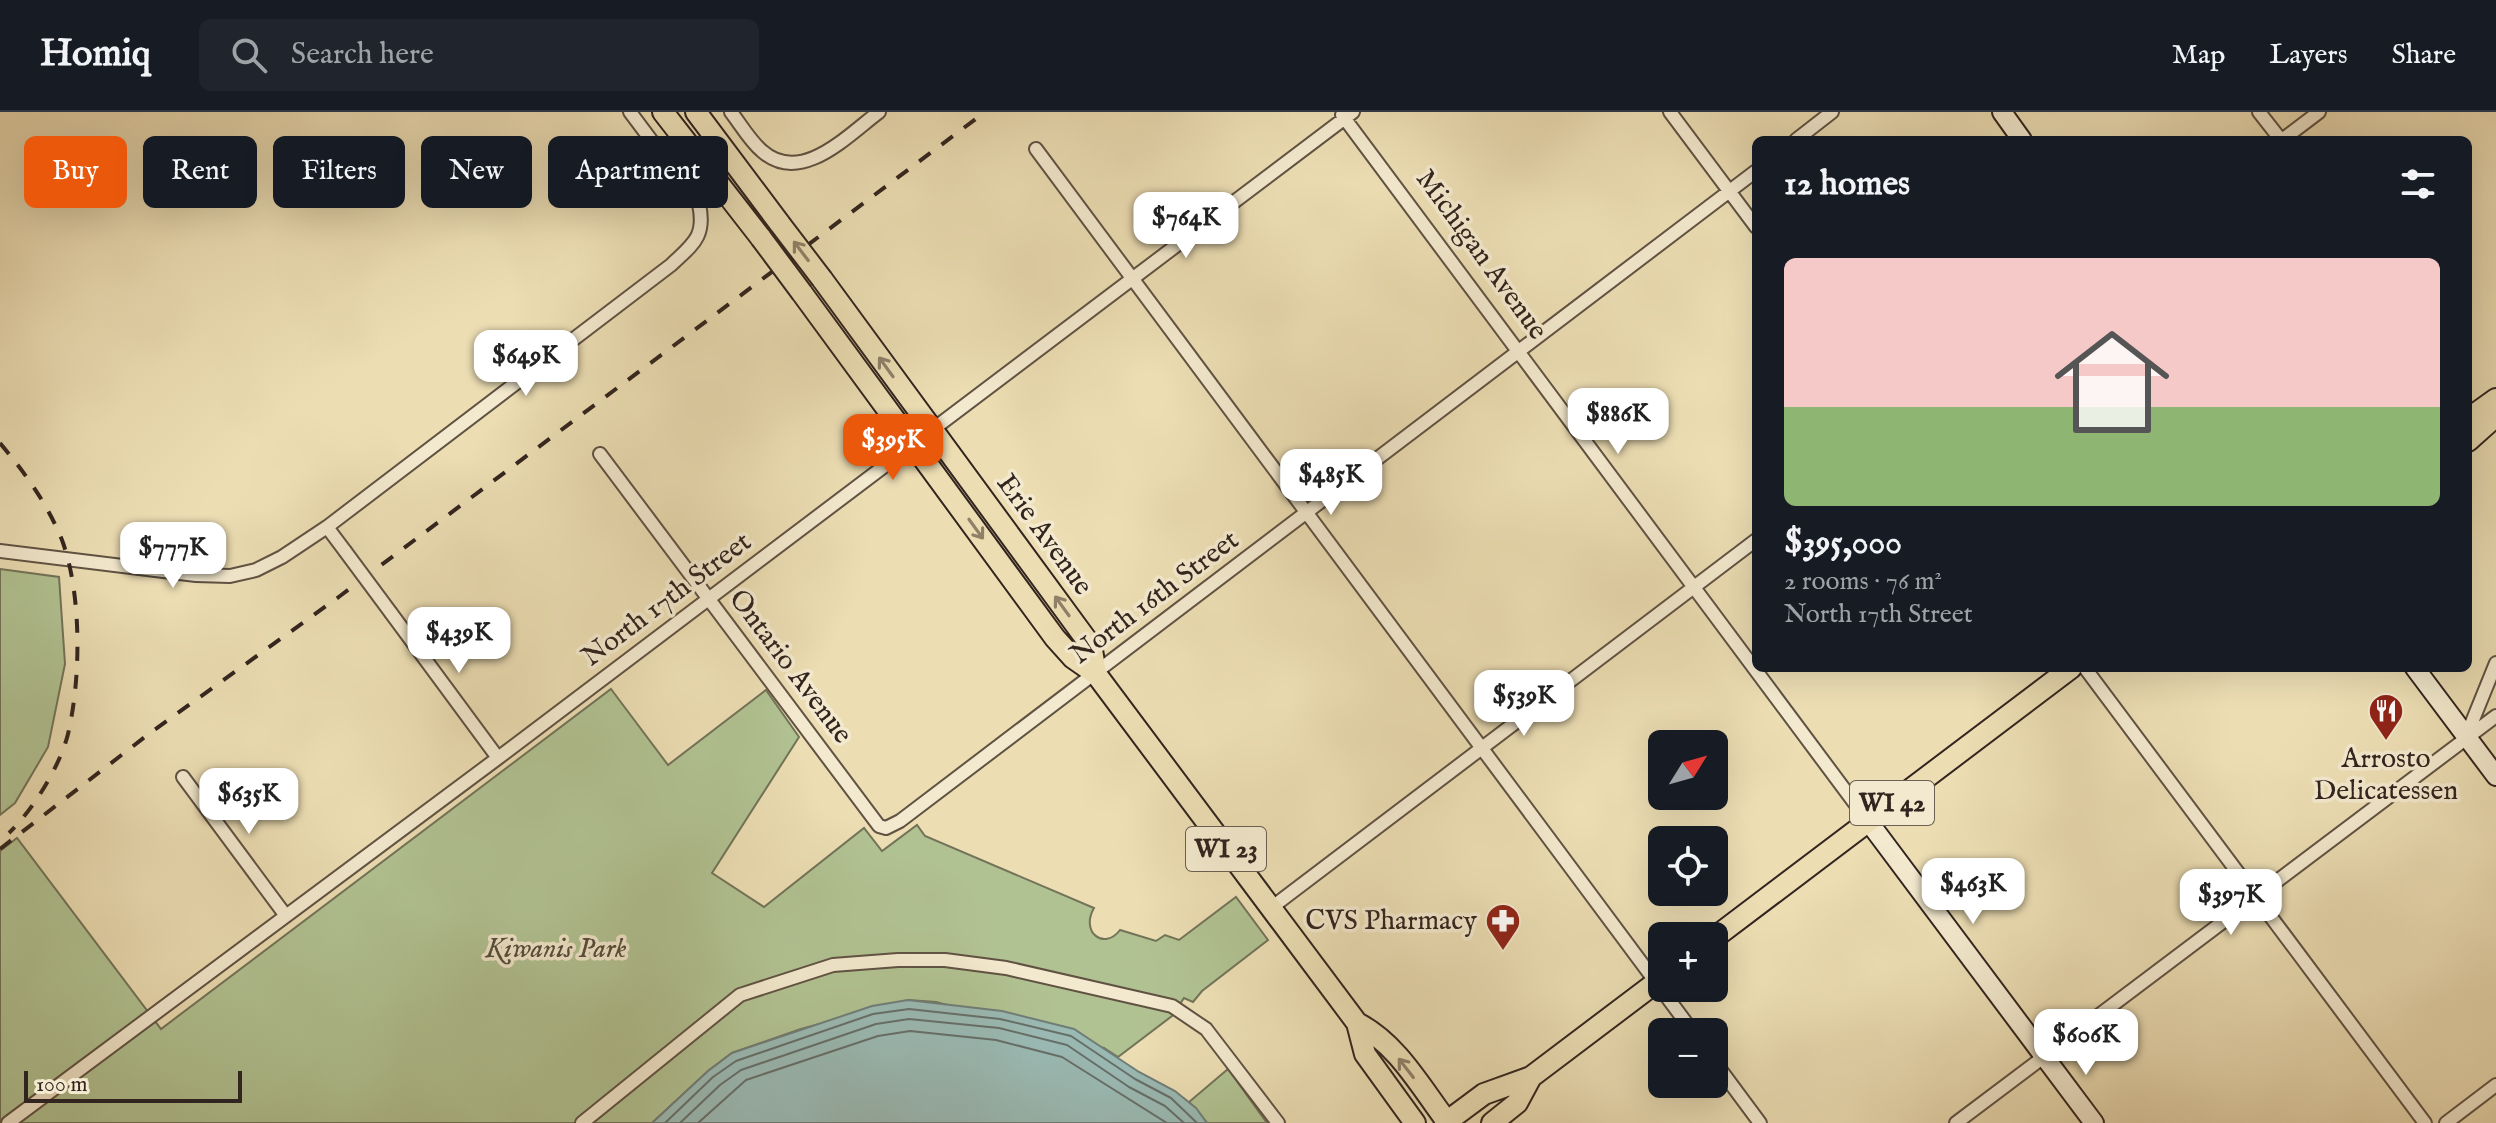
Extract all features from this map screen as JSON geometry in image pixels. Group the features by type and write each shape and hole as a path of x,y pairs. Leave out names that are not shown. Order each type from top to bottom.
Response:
{"main road":[{"name":"Erie Avenue","path":"663,112 761,238 1063,648 1096,674 1357,1023 1383,1040 1447,1122"},
{"name":"Erie Avenue","path":"696,112 1086,639 1092,650 1096,674"},
{"path":"2472,416 2496,399"},
{"path":"2472,437 2496,416"},
{"name":"WI 42","path":"1728,927 2066,672"},
{"path":"1447,1122 1484,1094 1531,1077 1648,988"},
{"name":"Erie Avenue","path":"1357,1023 1367,1058 1415,1123"},
{"path":"1492,1123 1520,1100 1531,1077"}],"street":[{"path":"0,551 196,575 230,576 256,570 282,557 327,527 671,265 698,238 702,218 699,204 630,112"},
{"path":"731,112 759,149 787,164 804,163 821,155 879,112"},
{"path":"1670,112 1752,222"},
{"path":"1801,136 1832,112"},
{"path":"2002,112 2019,136"},
{"path":"2259,112 2278,136"},
{"path":"2286,136 2319,112"},
{"name":"North 17th Street","path":"8,1123 710,599 1346,114"},
{"name":"Michigan Avenue","path":"1346,114 1518,352 1752,666"},
{"path":"1036,149 1648,966"},
{"name":"North 16th Street","path":"886,828 900,821 1096,674 1752,174"},
{"name":"Ontario Avenue","path":"600,454 879,826 886,828"},
{"path":"327,527 498,758"},
{"path":"1271,908 1752,543"},
{"path":"2466,737 2496,663"},
{"name":"Michigan Avenue","path":"1757,672 2094,1123"},
{"path":"2088,672 2425,1123"},
{"path":"2418,672 2496,776"},
{"path":"1956,1123 2496,716"},
{"path":"183,777 286,916"},
{"path":"582,1123 740,995 833,965 872,960 945,960 1006,968 1172,1006 1206,1029 1278,1123"},
{"path":"1728,1080 1760,1123"},
{"path":"2446,1123 2496,1085"}],"green space":[{"path":"0,569 59,577 65,664 48,747 15,803 0,815"},
{"name":"Kiwanis Park","path":"611,689 668,765 766,690 799,737 712,873 764,907 864,828 882,851 917,825 925,836 1094,908 1090,925 1101,939 1114,936 1120,930 1156,941 1165,935 1179,940 1236,897 1268,940 1202,991 1193,1002 1184,998 1172,1016 1118,1057 1104,1048 936,1002 908,1000 801,1029 732,1053 652,1123 0,1123 0,851 17,838 161,1029"},
{"path":"1228,1069 1267,1123 1207,1123 1189,1102"}],"water":[{"path":"908,1000 1002,1011 1074,1029 1139,1072 1175,1091 1196,1108 1207,1123 652,1123 732,1053 872,1006"}],"railway":[{"path":"0,849 150,733 340,596 985,112"},
{"path":"0,443 35,489 62,540 73,585 77,637 75,688 64,746 44,787 9,833"}],"place":[{"name":"Arrosto Delicatessen","path":"2386,742"},
{"name":"CVS Pharmacy","path":"1503,952"}]}
